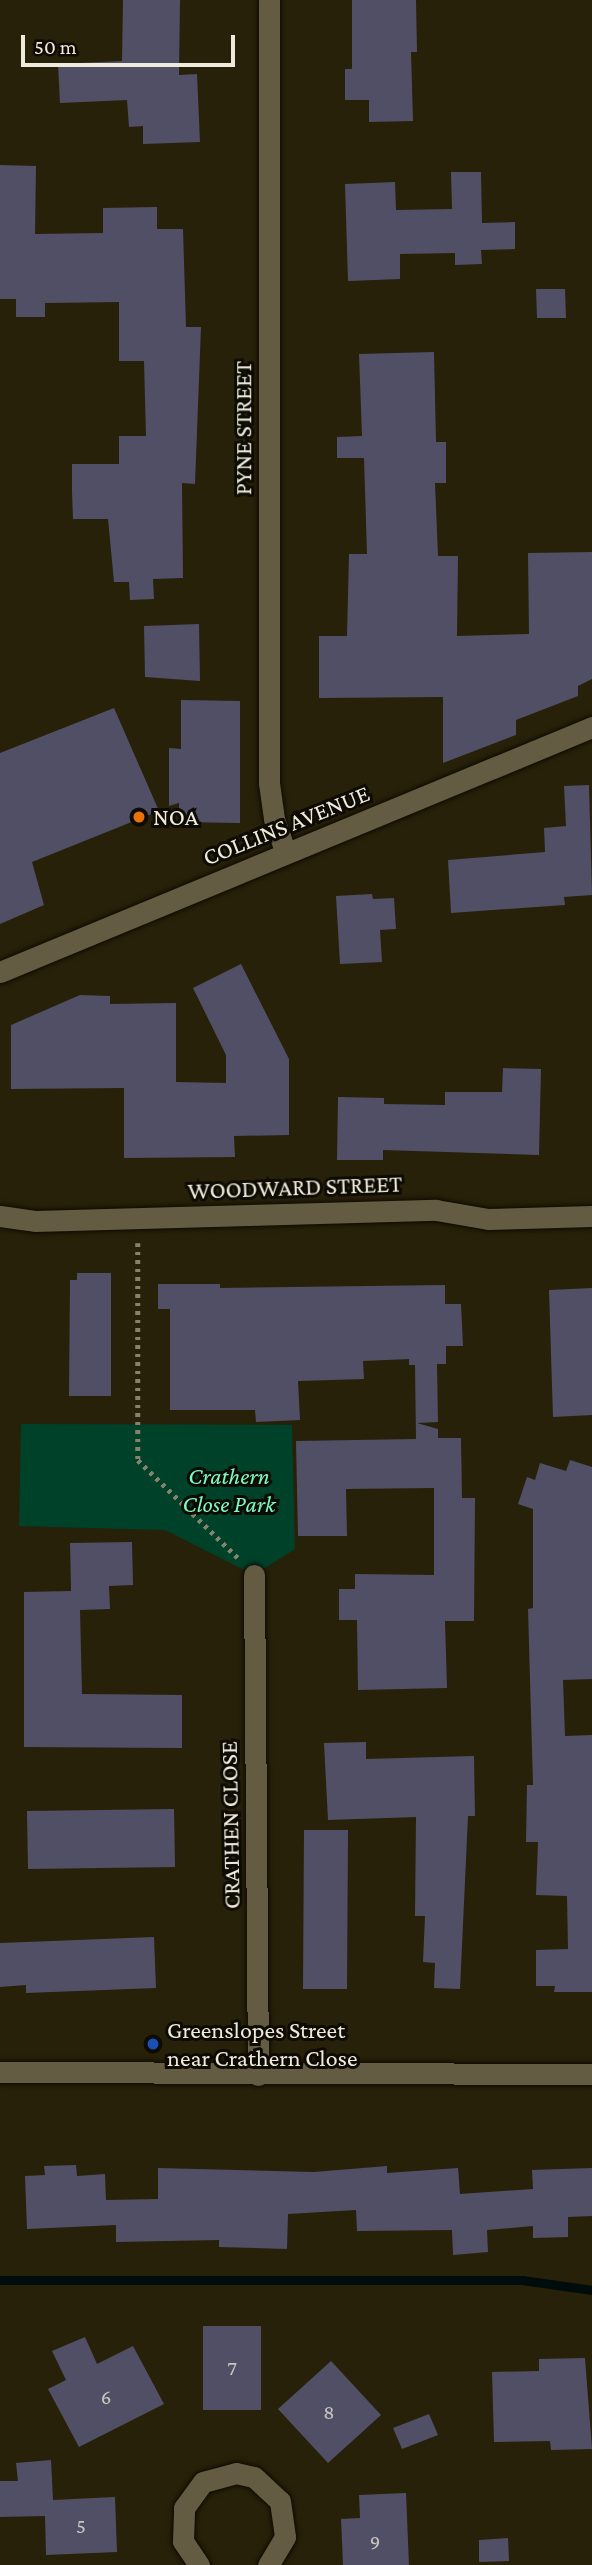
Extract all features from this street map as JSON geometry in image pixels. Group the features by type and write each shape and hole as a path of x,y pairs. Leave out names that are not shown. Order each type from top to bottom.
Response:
{"street":[{"name":"PYNE STREET","path":"269,0 269,783 286,853"},
{"name":"COLLINS AVENUE","path":"0,972 592,727"},
{"name":"WOODWARD STREET","path":"0,1216 35,1221 436,1210 488,1219 592,1216"},
{"name":"CRATHEN CLOSE","path":"254,1575 258,2075"},
{"path":"6,2076 592,2074"},
{"path":"199,2565 183,2541 184,2508 203,2483 236,2473 254,2477 280,2501 285,2537 268,2565"}],"path":[{"path":"138,1218 138,1460 254,1575"}],"green space":[{"name":"Crathern Close Park","path":"21,1424 292,1425 295,1549 254,1575 165,1530 19,1526"}],"building":[{"path":"123,0 180,0 179,75 197,74 200,142 143,144 143,126 129,127 127,100 60,103 58,64 122,61"},
{"path":"352,0 416,0 417,52 411,52 413,121 369,122 369,100 345,100 345,69 352,69"},
{"path":"0,165 36,166 35,234 103,233 103,208 157,207 157,229 183,229 186,327 201,327 195,484 182,483 183,578 153,579 154,599 130,600 129,582 114,582 108,519 73,519 72,464 119,464 119,436 146,436 144,361 119,361 119,302 45,303 45,317 16,317 16,299 0,299"},
{"path":"451,172 481,172 482,223 515,222 515,249 481,250 482,264 455,265 455,253 400,254 400,279 348,281 345,184 395,182 396,210 452,209"},
{"path":"536,289 565,289 566,318 537,318"},
{"path":"434,352 436,442 446,442 446,483 435,483 438,556 458,556 457,636 529,634 528,553 592,552 592,679 578,686 578,696 516,720 516,735 443,763 443,697 319,698 319,636 347,636 349,554 367,554 364,458 337,458 337,437 362,436 359,354"},
{"path":"199,624 200,681 145,677 144,626"},
{"path":"181,700 240,701 240,823 179,822 179,803 169,806 169,748 181,749"},
{"path":"114,708 159,811 32,862 44,905 0,924 0,753"},
{"path":"589,785 592,895 564,897 565,905 451,913 448,860 545,852 544,828 566,826 564,786"},
{"path":"372,894 373,899 394,898 396,929 380,930 382,962 340,964 336,896"},
{"path":"241,964 289,1059 289,1135 234,1136 235,1157 124,1158 124,1088 11,1089 11,1025 80,995 110,996 110,1004 176,1003 176,1082 226,1083 226,1055 193,988"},
{"path":"503,1068 541,1069 539,1155 383,1150 383,1160 337,1160 338,1097 384,1098 384,1104 445,1105 445,1092 502,1092"},
{"path":"77,1273 111,1273 111,1396 69,1396 70,1280 77,1280"},
{"path":"158,1284 220,1284 220,1288 445,1285 445,1304 461,1304 463,1346 446,1346 446,1364 437,1364 438,1422 417,1423 438,1429 438,1438 461,1438 462,1498 475,1498 474,1621 445,1621 447,1688 358,1690 357,1620 339,1620 339,1589 355,1589 355,1574 434,1575 434,1488 346,1489 347,1536 298,1536 296,1441 416,1439 415,1365 409,1365 409,1359 363,1361 364,1379 298,1381 300,1420 256,1422 255,1410 170,1410 170,1309 158,1309"},
{"path":"592,1288 592,1415 553,1417 549,1290"},
{"path":"570,1460 592,1467 592,1679 563,1680 565,1736 592,1735 592,1992 554,1992 555,1986 536,1986 536,1950 568,1949 567,1896 536,1895 538,1842 526,1842 527,1785 533,1785 528,1609 533,1608 533,1509 518,1504 527,1477 535,1480 540,1463 566,1471"},
{"path":"132,1542 133,1585 109,1586 110,1609 80,1610 82,1694 182,1695 182,1748 24,1747 24,1592 71,1591 70,1543"},
{"path":"366,1742 366,1759 474,1756 475,1816 468,1816 460,1989 434,1988 435,1963 423,1962 425,1916 415,1916 416,1817 328,1820 324,1743"},
{"path":"174,1809 175,1867 28,1869 27,1811"},
{"path":"304,1830 348,1830 347,1989 303,1989"},
{"path":"154,1937 156,1988 26,1993 26,1985 0,1987 0,1943"},
{"path":"76,2165 77,2176 105,2174 106,2200 158,2199 158,2168 314,2172 387,2166 387,2173 458,2168 460,2194 533,2189 532,2170 592,2168 592,2216 568,2217 568,2237 533,2238 533,2226 487,2230 488,2252 453,2255 452,2230 357,2231 356,2210 288,2214 287,2249 219,2247 219,2240 116,2242 116,2225 27,2229 25,2176 45,2175 44,2166"},
{"path":"203,2326 261,2326 261,2410 203,2410"},
{"path":"85,2337 97,2364 133,2346 164,2404 79,2447 48,2389 66,2380 52,2351"},
{"path":"585,2358 592,2449 551,2450 550,2441 494,2442 492,2372 539,2371 539,2359"},
{"path":"331,2361 381,2415 328,2463 278,2409"},
{"path":"429,2414 438,2435 402,2449 393,2428"},
{"path":"51,2460 53,2500 115,2497 117,2552 46,2555 45,2516 0,2517 0,2481 18,2481 16,2463"},
{"path":"406,2493 409,2565 343,2565 341,2519 360,2518 359,2495"},
{"path":"508,2538 509,2561 479,2562 479,2540"}],"waterway":[{"path":"0,2280 522,2280 592,2290"}],"place":[{"name":"NOA","path":"139,817"},
{"name":"Greenslopes Street near Crathern Close","path":"153,2044"}]}
